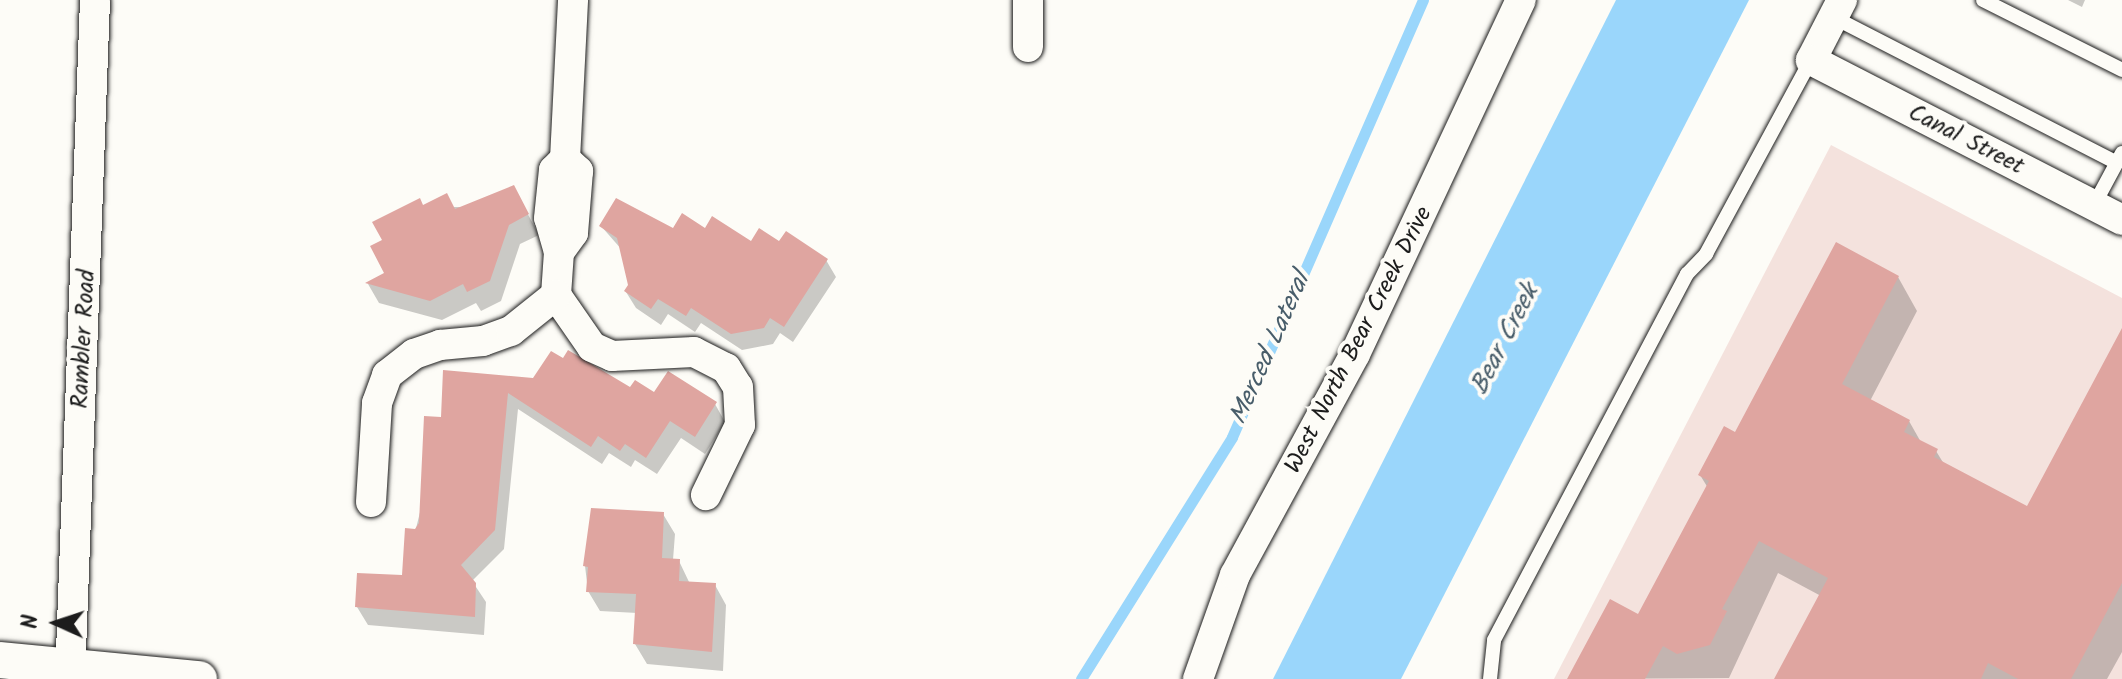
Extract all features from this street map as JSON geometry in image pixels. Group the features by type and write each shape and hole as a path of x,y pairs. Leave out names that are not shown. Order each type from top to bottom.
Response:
{"street":[{"name":"Rambler Road","path":"70,672 95,0"},
{"path":"573,0 565,159 554,170 549,218 559,252 556,295 592,347 612,356 694,352 726,368 738,387 740,425 706,495"},
{"path":"1028,0 1028,47"},
{"name":"West North Bear Creek Drive","path":"1198,679 1235,575 1355,354 1521,0"},
{"path":"1811,60 1838,8"},
{"name":"Canal Street","path":"1811,60 2122,220"},
{"path":"371,502 377,403 387,375 414,354 440,345 483,341 511,331 556,295"},
{"path":"0,660 70,672 199,679"}],"lane":[{"path":"1983,0 2122,70"},
{"path":"1838,8 2119,158 2094,205"},
{"path":"1490,679 1494,640 1687,274 1706,254 1811,60"}],"shaded area":[{"path":"1831,145 2122,298 2122,679 1554,679"}],"water":[{"name":"Bear Creek","path":"1616,0 1749,0 1401,679 1273,679"}],"building":[{"path":"514,185 529,214 509,225 490,281 467,292 463,284 430,301 365,283 384,273 370,246 382,240 372,222 420,198 423,205 447,193 455,209"},
{"path":"616,198 673,228 682,213 705,228 712,216 751,241 759,228 779,241 786,231 828,259 784,327 770,318 764,328 731,334 691,308 686,316 658,299 651,309 624,291 628,285 617,238 599,226"},
{"path":"1836,242 1899,276 1842,384 1910,420 1904,432 1938,449 1934,457 2027,506 2122,328 2122,583 2071,679 2018,679 1988,663 1981,679 1774,679 1828,578 1759,541 1722,609 1727,611 1710,645 1677,654 1663,646 1645,679 1567,679 1610,599 1638,614 1709,481 1698,475 1724,426 1735,432"},
{"path":"568,350 630,387 635,380 654,392 668,371 717,402 695,437 670,421 646,458 625,444 620,451 598,436 591,447 508,393 495,530 461,565 476,583 475,617 355,607 357,573 402,575 405,528 415,529 419,523 424,416 441,417 443,370 533,378 551,351 563,358"},
{"path":"591,508 664,512 662,558 680,559 679,581 716,583 712,652 633,644 636,594 586,592 588,567 583,566"}],"waterway":[{"name":"Merced Lateral","path":"1081,679 1232,437 1423,0"}]}
